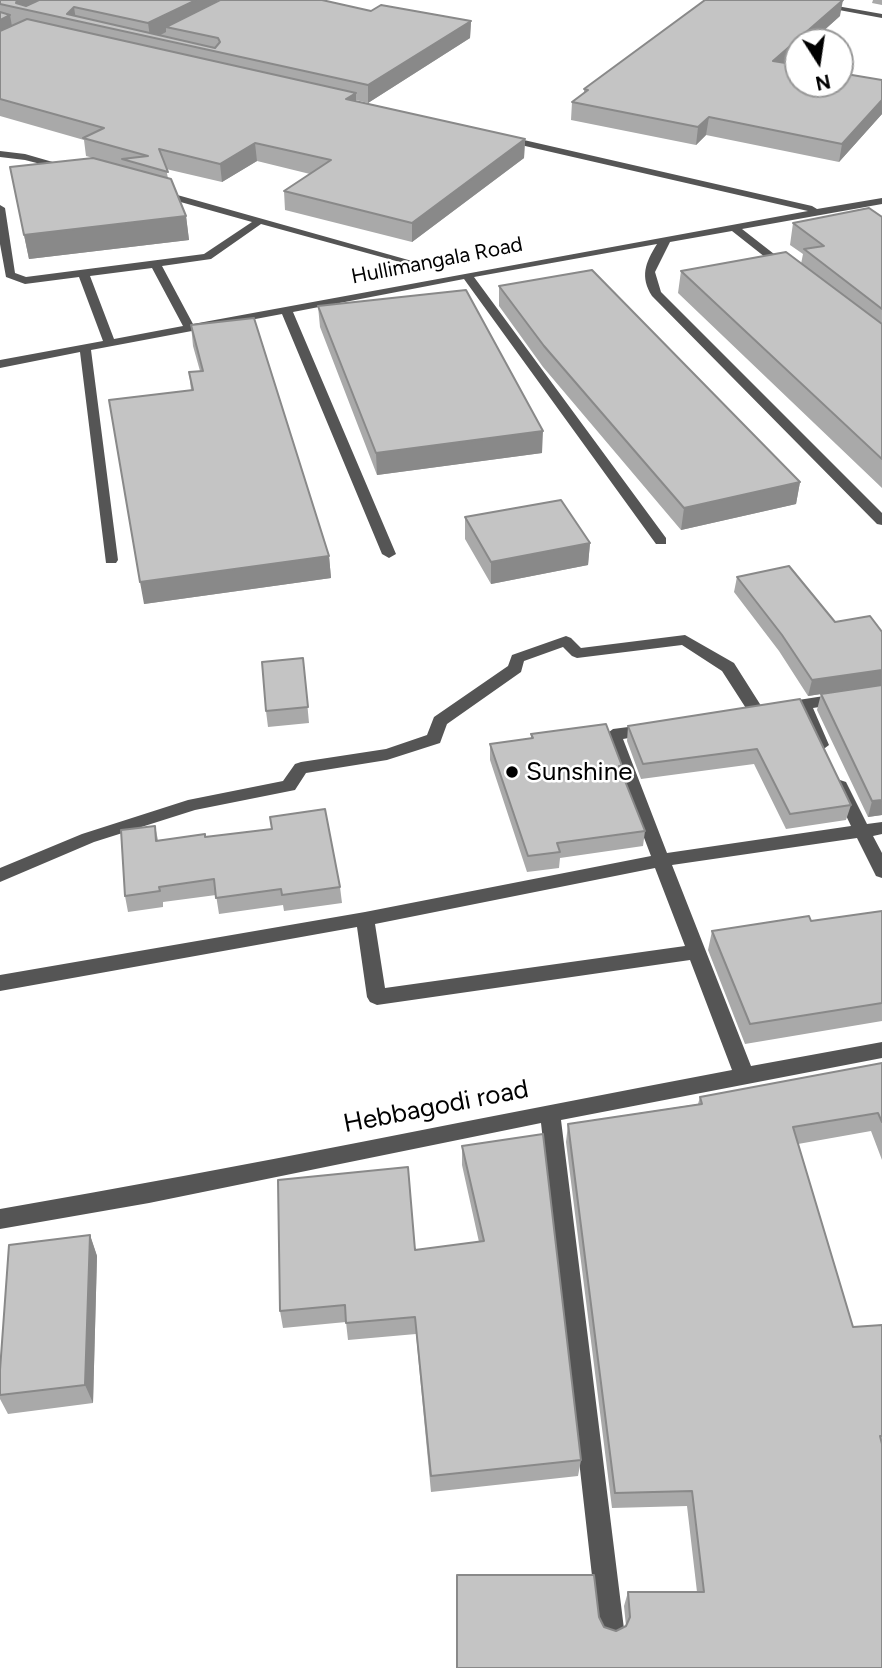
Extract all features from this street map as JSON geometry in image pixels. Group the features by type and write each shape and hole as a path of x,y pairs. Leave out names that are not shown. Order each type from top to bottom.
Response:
{"street":[{"path":"789,0 882,16"},
{"path":"844,9 854,0"},
{"path":"485,135 821,211"},
{"path":"0,154 25,157 88,173"},
{"path":"140,188 407,261"},
{"name":"Hullimangala Road","path":"0,364 667,238 879,203"},
{"path":"0,208 12,278 36,281 213,255 259,221"},
{"path":"733,227 795,276"},
{"path":"667,238 650,265 648,276 656,295 882,521"},
{"path":"156,265 190,328"},
{"path":"84,275 110,343"},
{"path":"467,275 661,541"},
{"path":"286,310 389,554"},
{"path":"85,348 111,560"},
{"path":"0,875 88,838 194,804 289,786 301,768 387,754 434,739 440,721 515,667 517,658 566,641 577,653 685,640 728,667 750,713 882,692"},
{"path":"803,704 882,871"},
{"path":"666,726 613,735 745,1078"},
{"path":"0,982 365,919 661,860 882,828"},
{"path":"365,919 377,996 696,952"},
{"name":"Hebbagodi road","path":"0,1219 149,1193 386,1143 745,1078 882,1050"},
{"path":"550,1114 611,1629"}],"building":[{"path":"0,0 17,0 16,3 26,6 39,0 196,0 148,23 74,7 67,14 215,48 220,42 218,38 166,27 220,0 322,0 371,11 381,5 471,21 368,85 0,4"},
{"path":"705,0 843,0 811,28 784,28 784,51 773,61 784,63 784,98 854,98 854,75 882,80 882,100 842,144 709,117 698,127 572,102 588,90 584,89"},
{"path":"0,12 10,15 0,20"},
{"path":"27,19 356,93 346,99 525,139 412,223 284,191 331,160 255,143 220,164 159,149 168,172 122,159 148,156 83,138 104,128 0,99 0,31"},
{"path":"93,158 171,179 186,216 24,235 10,167"},
{"path":"869,208 882,217 882,309 804,249 824,246 793,223"},
{"path":"786,252 882,324 882,459 681,271"},
{"path":"592,270 800,482 684,508 544,346 499,286"},
{"path":"466,290 543,431 376,453 318,306"},
{"path":"254,318 329,556 140,582 109,400 193,390 189,372 203,371 191,325"},
{"path":"561,500 590,543 491,562 465,517"},
{"path":"789,566 835,622 870,616 882,632 882,670 812,680 782,635 737,577"},
{"path":"303,658 308,707 266,711 262,662"},
{"path":"882,685 882,800 872,801 821,694"},
{"path":"800,699 851,805 790,814 757,749 643,764 628,726"},
{"path":"606,724 622,766 619,766 645,831 557,843 560,852 528,856 490,744 533,738 531,734"},
{"path":"325,809 340,887 282,895 281,889 216,898 214,879 159,887 160,891 125,896 121,830 155,826 156,841 205,834 205,837 272,829 270,817"},
{"path":"882,911 882,1003 750,1024 712,931 809,916 811,921"},
{"path":"882,1063 882,1122 878,1113 793,1127 853,1327 882,1325 882,1668 457,1668 457,1575 594,1575 599,1617 604,1627 616,1631 626,1626 630,1617 628,1592 704,1592 692,1491 615,1493 568,1124 702,1104 700,1097"},
{"path":"543,1134 581,1460 431,1476 415,1317 346,1323 345,1305 280,1311 278,1180 408,1167 415,1250 484,1241 462,1146"},
{"path":"90,1235 85,1385 0,1395 9,1245"}],"place":[{"name":"Sunshine","path":"512,772"}]}
